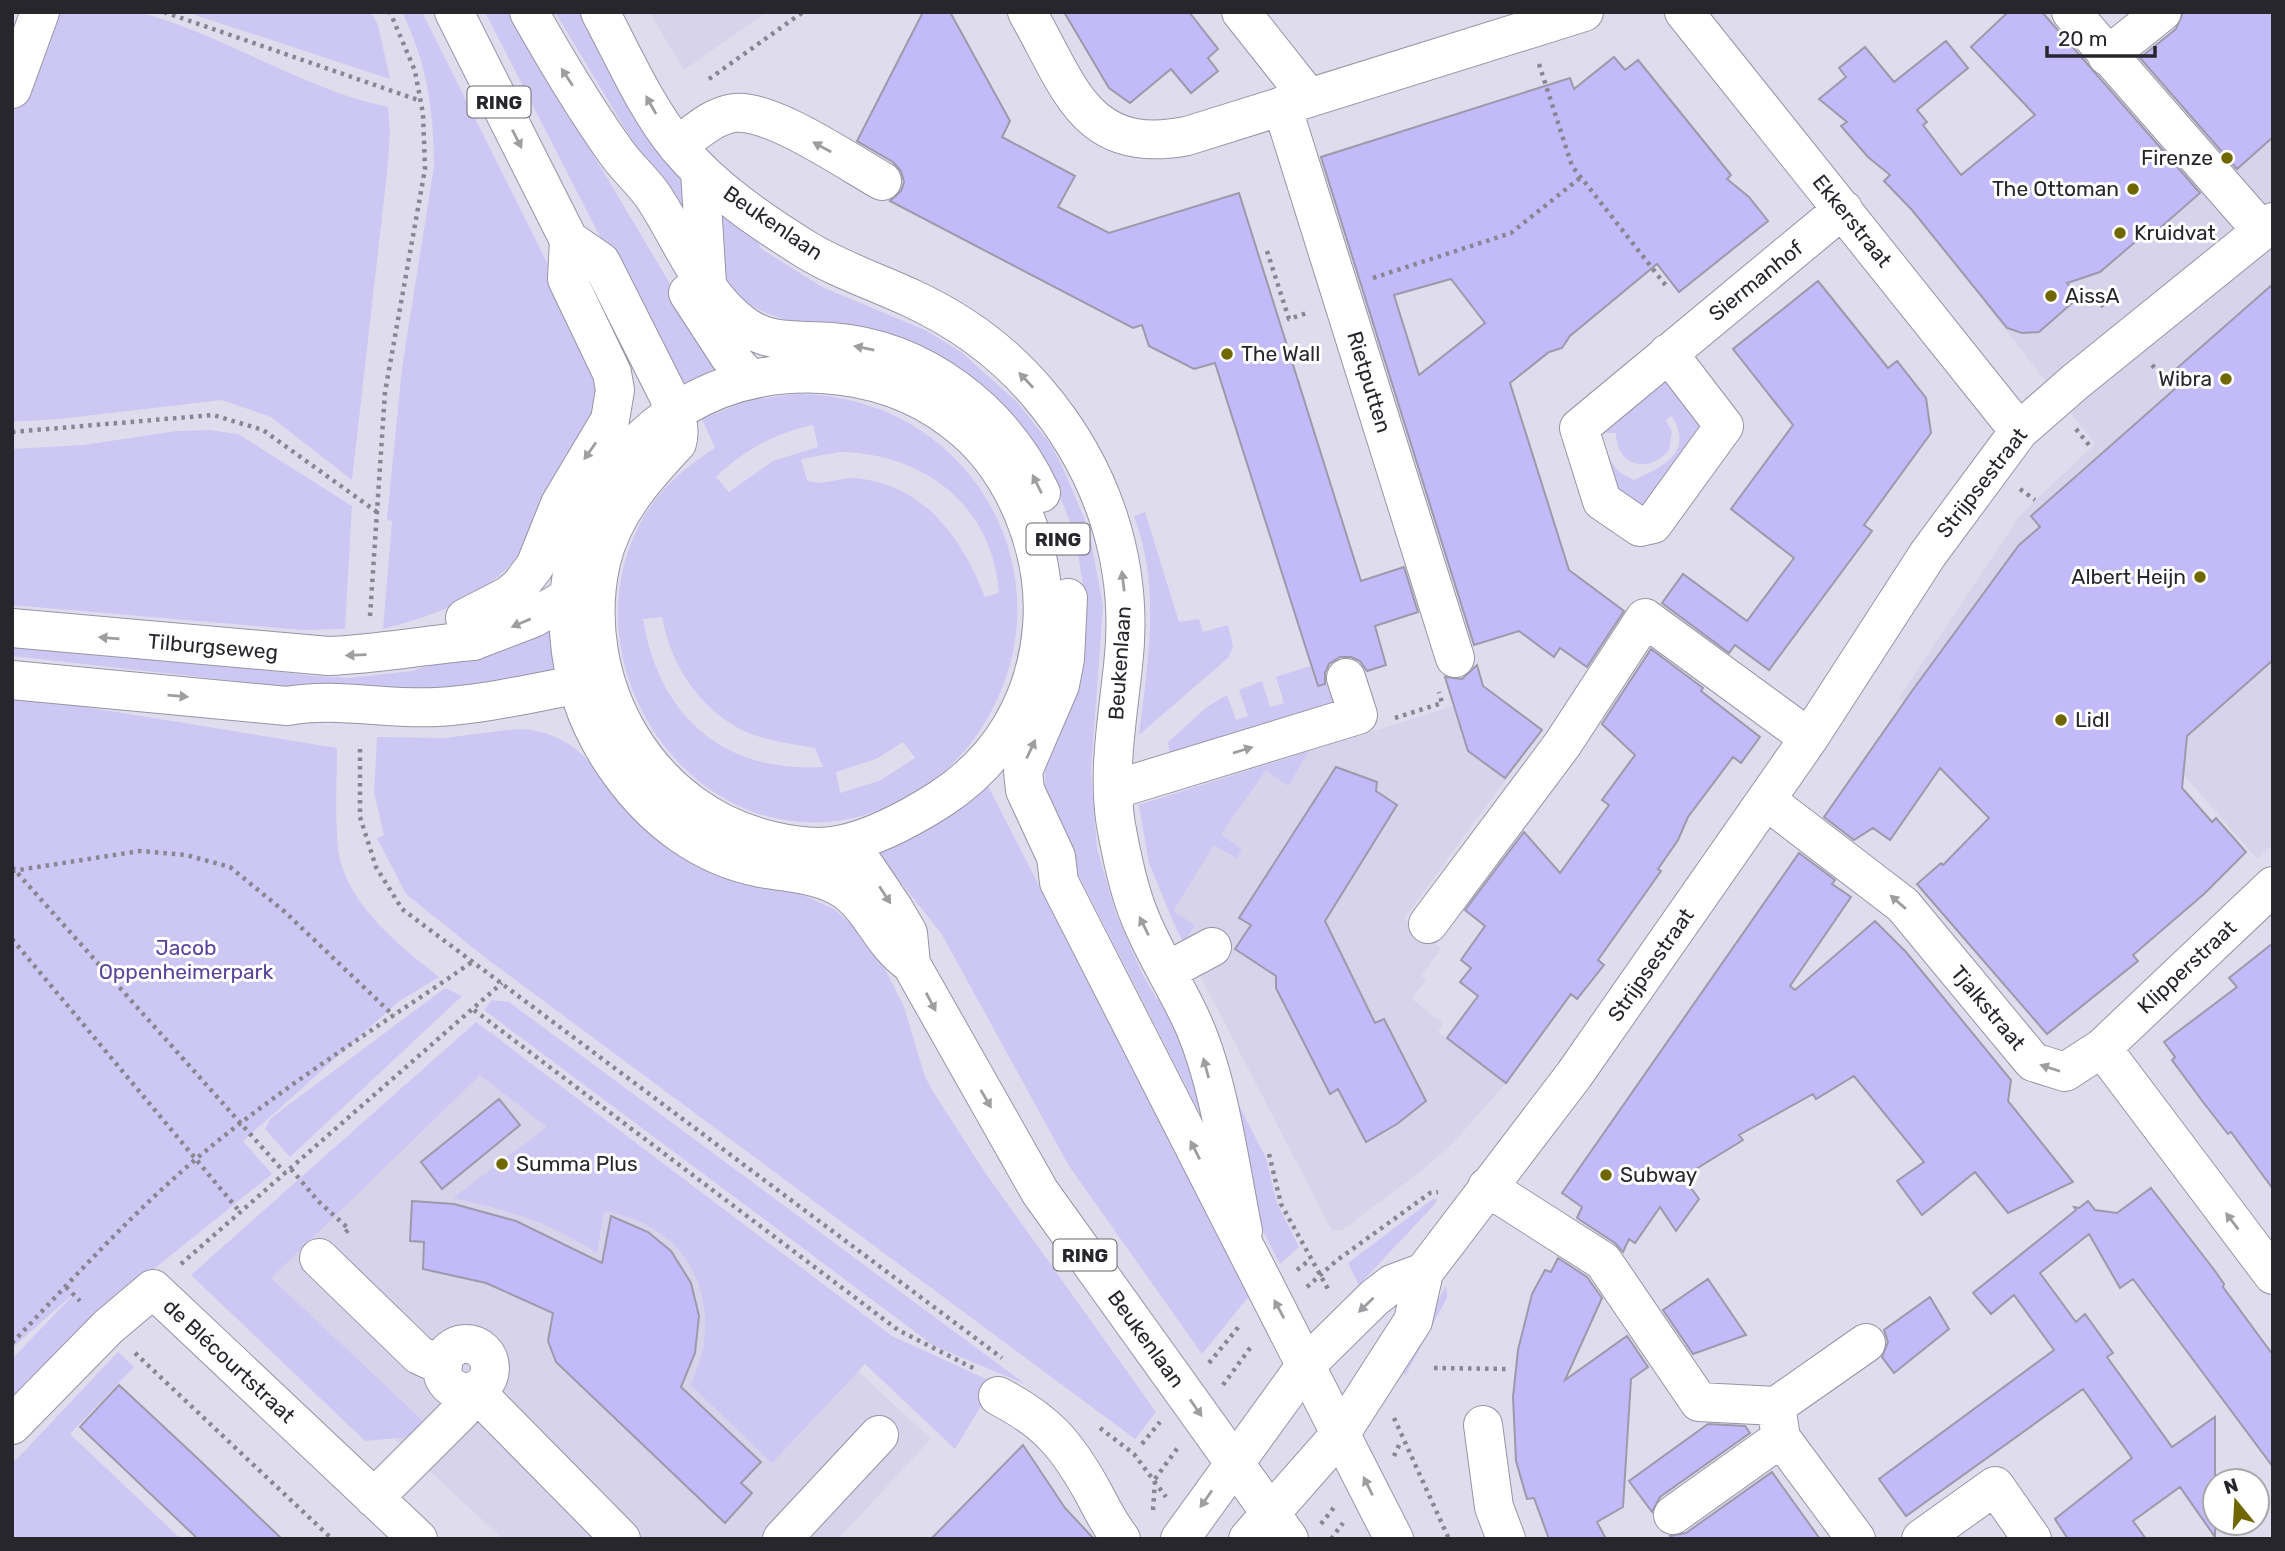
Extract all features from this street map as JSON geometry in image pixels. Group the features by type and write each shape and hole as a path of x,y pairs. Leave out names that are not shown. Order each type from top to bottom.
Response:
{"main road":[{"path":"12,89 40,12"},
{"name":"RING","path":"454,12 644,389 663,420 680,433 677,443 625,505 601,563 589,693"},
{"name":"Beukenlaan","path":"528,12 617,155 652,194 707,285 730,314 759,334 776,340 832,342 869,348 901,358 964,394 989,416 1013,442 1032,474 1054,524 1069,588 1068,632 1060,685 1023,771 1025,790 1056,857 1059,882 1248,1254"},
{"name":"Beukenlaan","path":"600,12 678,144 748,211 807,250 915,300 982,340 1010,363 1060,421 1101,494 1123,576 1126,631 1114,739 1113,790 1117,835 1138,914 1196,1031 1216,1103 1263,1315 1306,1365"},
{"path":"1027,12 1085,110 1104,128 1118,135 1147,142 1168,140 1296,102 1584,12"},
{"name":"Rietputten","path":"1241,12 1296,102 1339,288 1446,674"},
{"name":"Ekkerstraat","path":"1684,12 2019,431"},
{"path":"2071,12 2107,56 2267,226"},
{"path":"2107,56 2162,12"},
{"path":"678,144 711,121 733,113 752,113 773,120 882,181"},
{"name":"Beukenlaan","path":"678,144 707,285"},
{"name":"Beukenlaan","path":"617,155 636,204 675,273 729,356 750,379"},
{"name":"Siermanhof","path":"1668,353 1843,209"},
{"name":"Strijpsestraat","path":"1270,1530 1341,1433 1413,1321 1424,1272 1574,1075 1809,738 1928,554 2019,431 2267,226"},
{"name":"Tilburgseweg","path":"469,629 519,587 535,566 574,477 610,420 615,390 603,352 567,279 569,240"},
{"name":"RING","path":"821,374 861,378 887,385 923,401 976,440 994,463 1026,522 1038,558 1043,602 1042,626 1033,682 1015,723 988,761 956,788 912,816 839,845 814,847 767,840 743,834 695,810 668,786 634,742 614,706 589,693 568,633 568,598 572,569 591,509 608,478 663,420 750,379 821,374"},
{"name":"Tilburgseweg","path":"12,628 328,656 369,654 412,646 469,629 533,618 568,598"},
{"path":"1428,924 1562,745 1645,618 1809,738"},
{"path":"1113,790 1357,715 1346,678"},
{"path":"12,680 287,706 314,701 394,708 466,705 589,693"},
{"name":"Beukenlaan","path":"589,693 621,775 645,804 670,827 722,857 833,884 859,903 889,949 911,964"},
{"name":"Beukenlaan","path":"988,761 1040,866 1059,882"},
{"name":"Tjalkstraat","path":"1766,800 1903,905 2033,1062 2065,1072 2102,1048"},
{"name":"Beukenlaan","path":"839,845 865,866 908,933 911,964 1040,1192 1234,1461"},
{"name":"Klipperstraat","path":"2102,1048 2273,886"},
{"path":"1167,971 1212,947"},
{"path":"2102,1048 2273,1275"},
{"path":"1487,1187 1604,1261 1699,1402 1779,1422 1856,1539"},
{"path":"319,1258 419,1355 461,1383 621,1539"},
{"path":"1180,1539 1306,1365 1374,1298 1392,1284 1424,1272"},
{"name":"de Blécourtstraat","path":"12,1425 108,1327 153,1289 374,1498 404,1534"},
{"path":"1673,1515 1866,1343"},
{"name":"RING","path":"1306,1365 1394,1539"},
{"path":"997,1377 1028,1411 1064,1443 1108,1523 1121,1539"},
{"path":"374,1498 462,1410 461,1383"},
{"path":"1483,1425 1494,1507 1506,1539"},
{"path":"782,1539 879,1435"},
{"name":"RING","path":"1234,1461 1270,1530"},
{"path":"1921,1539 1995,1486 2032,1539"}],"path":[{"path":"164,12 421,101"},
{"path":"370,615 385,391 425,169 421,101 415,71 390,12"},
{"path":"678,144 803,12"},
{"path":"1539,64 1572,166 1667,287"},
{"path":"1339,288 1511,233 1580,178"},
{"path":"1267,251 1289,319 1308,313"},
{"path":"12,432 214,415 263,430 377,513"},
{"path":"1391,719 1442,703 1446,674"},
{"path":"360,749 360,817 376,867 402,909 502,983 997,1377"},
{"path":"13,870 140,850 186,855 230,867 285,912 394,1016"},
{"path":"13,870 285,1173"},
{"path":"12,939 240,1212"},
{"path":"12,1343 196,1160 240,1124 472,962"},
{"path":"153,1289 502,983"},
{"path":"474,1010 898,1330 997,1377"},
{"path":"291,1169 318,1201"},
{"path":"1209,1363 1263,1315 1430,1193 1487,1187"},
{"path":"66,1287 332,1539"},
{"path":"1091,1423 1134,1454 1155,1479 1263,1315"},
{"path":"1434,1368 1507,1369"},
{"path":"1394,1418 1449,1539"},
{"path":"1142,1444 1161,1421"},
{"path":"1392,1460 1400,1443"},
{"path":"1331,1539 1345,1520"}],"shaded area":[{"path":"649,12 767,12 684,70"},
{"path":"2273,61 2273,844 2257,859 2183,774 1978,759 1899,698 2020,515 2095,444 1982,300"},
{"path":"1453,706 1522,757 1404,919 1441,949 1421,976 1426,980 1412,999 1443,1023 1438,1032 1506,1083 1454,1142 1424,1169 1342,1230 1332,1231 1172,921 1149,863 1139,805"},
{"name":"Summa Plus","path":"492,1031 931,1439 838,1539 503,1539 243,1298"}],"green space":[{"path":"109,10 142,13 204,35 325,88 388,107 390,133 387,173 352,480 271,417 222,400 12,422 12,117 50,12"},
{"path":"186,12 371,12 378,25 390,79"},
{"path":"402,12 422,12 589,347 596,387 593,413 515,560 486,586 455,605 383,629 392,521 387,520 402,368 434,166 433,126 423,68"},
{"path":"485,12 508,12 718,364 716,372 678,389"},
{"path":"555,12 585,12 693,191 689,235"},
{"path":"717,202 756,227 760,248 822,287 925,330 961,352 1017,402 1051,445 1089,530 1103,606 1091,771 1097,848 1116,914 1142,973 1156,998 1178,1010 1205,1123 1055,829 1045,798 1045,768 1085,597 1075,535 1055,483 799,323 779,318 738,296 722,273"},
{"path":"1662,381 1667,382 1704,423 1641,509 1613,493 1606,455 1619,472 1634,480 1665,464 1677,449 1679,440 1678,429 1672,416 1666,420 1672,432 1669,450 1652,463 1635,463 1627,459 1617,444 1616,433 1596,432"},
{"path":"796,394 858,402 913,425 957,461 990,506 1011,558 1017,614 1008,672 981,729 959,757 932,781 917,792 868,814 806,822 749,810 699,781 659,739 632,687 619,630 623,571 646,513 677,477 715,448 702,419 750,400","holes":["813,425 818,447 773,461 729,492 716,477 749,451 773,438","840,452 871,455 899,462 926,474 949,490 968,510 983,534 994,562 999,593 985,597 965,554 952,535 920,503 879,482 855,478 812,482 807,480 801,459","662,617 673,655 683,673 694,690 722,718 757,736 815,748 823,767 787,766 755,760 726,748 702,732 681,710 664,684 651,653 643,619","903,742 915,758 879,781 840,793 836,772 876,759"]},
{"path":"210,430 238,434 352,506 345,629 303,630 12,605 12,449 83,445 177,431"},
{"path":"1145,512 1179,622 1199,619 1203,632 1228,625 1233,646 1229,657 1139,735 1148,653 1150,598 1142,543 1134,516"},
{"path":"552,625 559,676 535,684 353,694 12,656 12,641 349,678 412,671"},
{"path":"1310,666 1317,687 1334,682 1335,697 1330,706 1170,758 1168,742 1207,707 1227,695 1236,720 1248,716 1239,690 1262,681 1270,707 1284,703 1276,677"},
{"name":"Jacob Oppenheimerpark","path":"12,695 337,748 337,836 346,878 380,926 439,977 398,1002 243,1141 272,1174 139,1281 12,1407 12,1359 81,1287 12,1348"},
{"path":"517,729 545,733 568,744 588,760 605,782 794,891 834,909 859,931 882,963 904,1007 925,1077 934,1093 984,1171 1156,1412 1135,1439 487,959 406,894 377,838 384,835 374,792 377,737 444,738"},
{"path":"1309,751 1288,786 1266,770 1221,834 1242,850 1236,858 1214,845 1173,911 1195,925 1183,943 1149,863 1139,805"},
{"path":"985,785 988,786 1249,1296 1202,1354 1069,1166 941,933 879,855 879,851"},
{"path":"445,988 462,996 290,1157 265,1129 271,1118"},
{"path":"492,1000 509,1002 1025,1384 934,1346 484,1010"},
{"path":"476,1022 892,1336 995,1383 955,1449 865,1364 772,1463 691,1385 704,1344 702,1295 683,1255 669,1240 629,1217 604,1211 597,1253 561,1232 528,1218 453,1198 547,1127 480,1075 271,1278 423,1421 409,1437 365,1441 191,1275"},
{"path":"1229,1086 1266,1158 1277,1203 1299,1247 1280,1264 1264,1233 1224,1087"},
{"path":"1433,1199 1437,1199 1435,1204 1359,1285 1348,1263"},
{"path":"1446,1286 1447,1298 1405,1376 1401,1368"},
{"path":"118,1352 134,1367 70,1434 181,1539 12,1539 12,1464"}],"building":[{"name":"The Wall","path":"923,12 950,12 1010,121 1002,137 1075,176 1058,207 1109,233 1239,193 1361,581 1404,567 1418,612 1375,626 1386,665 1367,671 1360,661 1351,657 1340,657 1329,664 1325,673 1325,684 1318,686 1215,363 1194,369 1149,346 1142,325 1133,328 890,201 901,191 904,182 901,171 893,162 857,141"},
{"path":"1064,12 1189,12 1218,49 1208,58 1218,71 1191,93 1171,69 1130,103 1109,88"},
{"path":"2008,12 2042,12 2200,193 2152,235 2148,231 2100,272 2067,283 2079,297 2039,332 2022,333 2007,328 1912,210 1884,181 1890,175 1868,157 1841,126 1847,122 1819,99 1846,77 1839,68 1865,47 1894,82 1946,41 1968,68 1917,110 1927,122 1923,125 1961,175 2035,115 1971,47"},
{"path":"2183,12 2273,12 2273,137 2237,169 2140,58 2176,29"},
{"path":"1614,57 1625,70 1638,60 1731,175 1727,179 1749,197 1768,221 1679,292 1657,264 1570,336 1562,348 1549,352 1510,383 1569,570 1624,611 1587,667 1560,648 1554,657 1519,631 1474,645 1321,157 1570,78 1574,89","holes":["1451,279 1485,323 1419,375 1394,295"]},
{"path":"1818,281 1888,368 1897,361 1926,398 1931,433 1864,525 1872,531 1769,670 1735,645 1729,653 1662,603 1683,574 1747,621 1794,558 1731,509 1793,425 1733,349"},
{"path":"2273,284 2273,660 2187,736 2182,788 2212,822 2216,818 2246,852 2204,894 2133,955 2138,961 2047,1034 1917,884 1941,863 1943,865 1989,818 1940,768 1890,840 1873,828 1854,840 1824,817 2019,545 2040,527 2031,516 2185,380 2176,369"},
{"path":"1651,649 1703,688 1701,691 1760,737 1741,763 1733,757 1688,817 1678,840 1658,869 1661,871 1598,960 1604,965 1577,999 1571,994 1506,1083 1447,1038 1478,996 1460,982 1471,968 1461,960 1485,926 1465,910 1524,832 1560,873 1609,805 1602,800 1635,755 1602,724"},
{"path":"1477,665 1483,686 1542,730 1505,778 1468,751 1445,677 1462,679"},
{"path":"1336,767 1377,782 1376,791 1397,805 1325,921 1375,1023 1384,1019 1426,1101 1397,1124 1366,1142 1338,1089 1330,1094 1276,988 1276,976 1235,949 1251,925 1239,918"},
{"path":"1799,853 1835,880 1832,884 1851,897 1790,986 1795,990 1875,921 1906,952 2011,1080 2008,1101 2073,1182 2008,1213 1975,1172 1922,1215 1897,1181 1924,1162 1854,1076 1816,1099 1813,1094 1739,1135 1743,1140 1683,1177 1699,1199 1676,1231 1660,1207 1635,1243 1629,1239 1623,1252 1615,1243 1577,1218 1582,1207 1562,1193"},
{"path":"2273,943 2273,1189 2231,1132 2228,1134 2203,1102 2172,1060 2175,1057 2164,1042 2237,987 2229,978"},
{"path":"499,1099 520,1125 442,1189 421,1162"},
{"path":"2151,1188 2215,1271 2224,1284 2223,1287 2273,1355 2273,1467 2133,1279 2120,1288 2089,1234 2040,1273 2076,1322 2085,1314 2113,1353 2107,1357 2172,1447 2215,1417 2215,1467 2201,1467 2201,1517 2180,1487 2133,1521 2146,1539 2068,1539 2055,1519 2132,1458 2083,1389 1906,1516 1879,1479 2054,1350 2014,1295 1991,1314 1973,1293 2076,1210 2074,1207 2079,1208 2088,1201 2095,1210 2117,1213"},
{"path":"412,1201 454,1204 516,1221 602,1263 611,1216 648,1232 671,1251 691,1283 699,1316 695,1353 681,1387 761,1462 741,1483 752,1493 725,1523 556,1362 548,1341 553,1313 486,1283 423,1269 424,1242 410,1241"},
{"path":"1558,1258 1587,1277 1602,1298 1565,1380 1627,1336 1648,1367 1631,1379 1623,1507 1597,1522 1606,1539 1549,1539 1534,1498 1527,1499 1516,1461 1513,1397 1518,1350 1532,1294 1545,1270 1551,1272"},
{"path":"1708,1279 1746,1335 1693,1354 1663,1310"},
{"path":"1930,1297 1949,1329 1894,1373 1882,1357 1888,1342 1884,1330"},
{"path":"119,1385 282,1539 198,1539 80,1427"},
{"path":"1708,1424 1745,1426 1750,1433 1660,1497 1652,1512 1629,1481"},
{"path":"1023,1445 1065,1508 1094,1539 931,1539"},
{"path":"1772,1472 1820,1539 1672,1539 1670,1536 1686,1533"}],"place":[{"name":"Firenze","path":"2227,158"},
{"name":"The Ottoman","path":"2133,189"},
{"name":"Kruidvat","path":"2120,233"},
{"name":"AissA","path":"2051,296"},
{"name":"The Wall","path":"1227,354"},
{"name":"Wibra","path":"2226,379"},
{"name":"Albert Heijn","path":"2200,577"},
{"name":"Lidl","path":"2061,720"},
{"name":"Summa Plus","path":"502,1164"},
{"name":"Subway","path":"1606,1175"}]}
